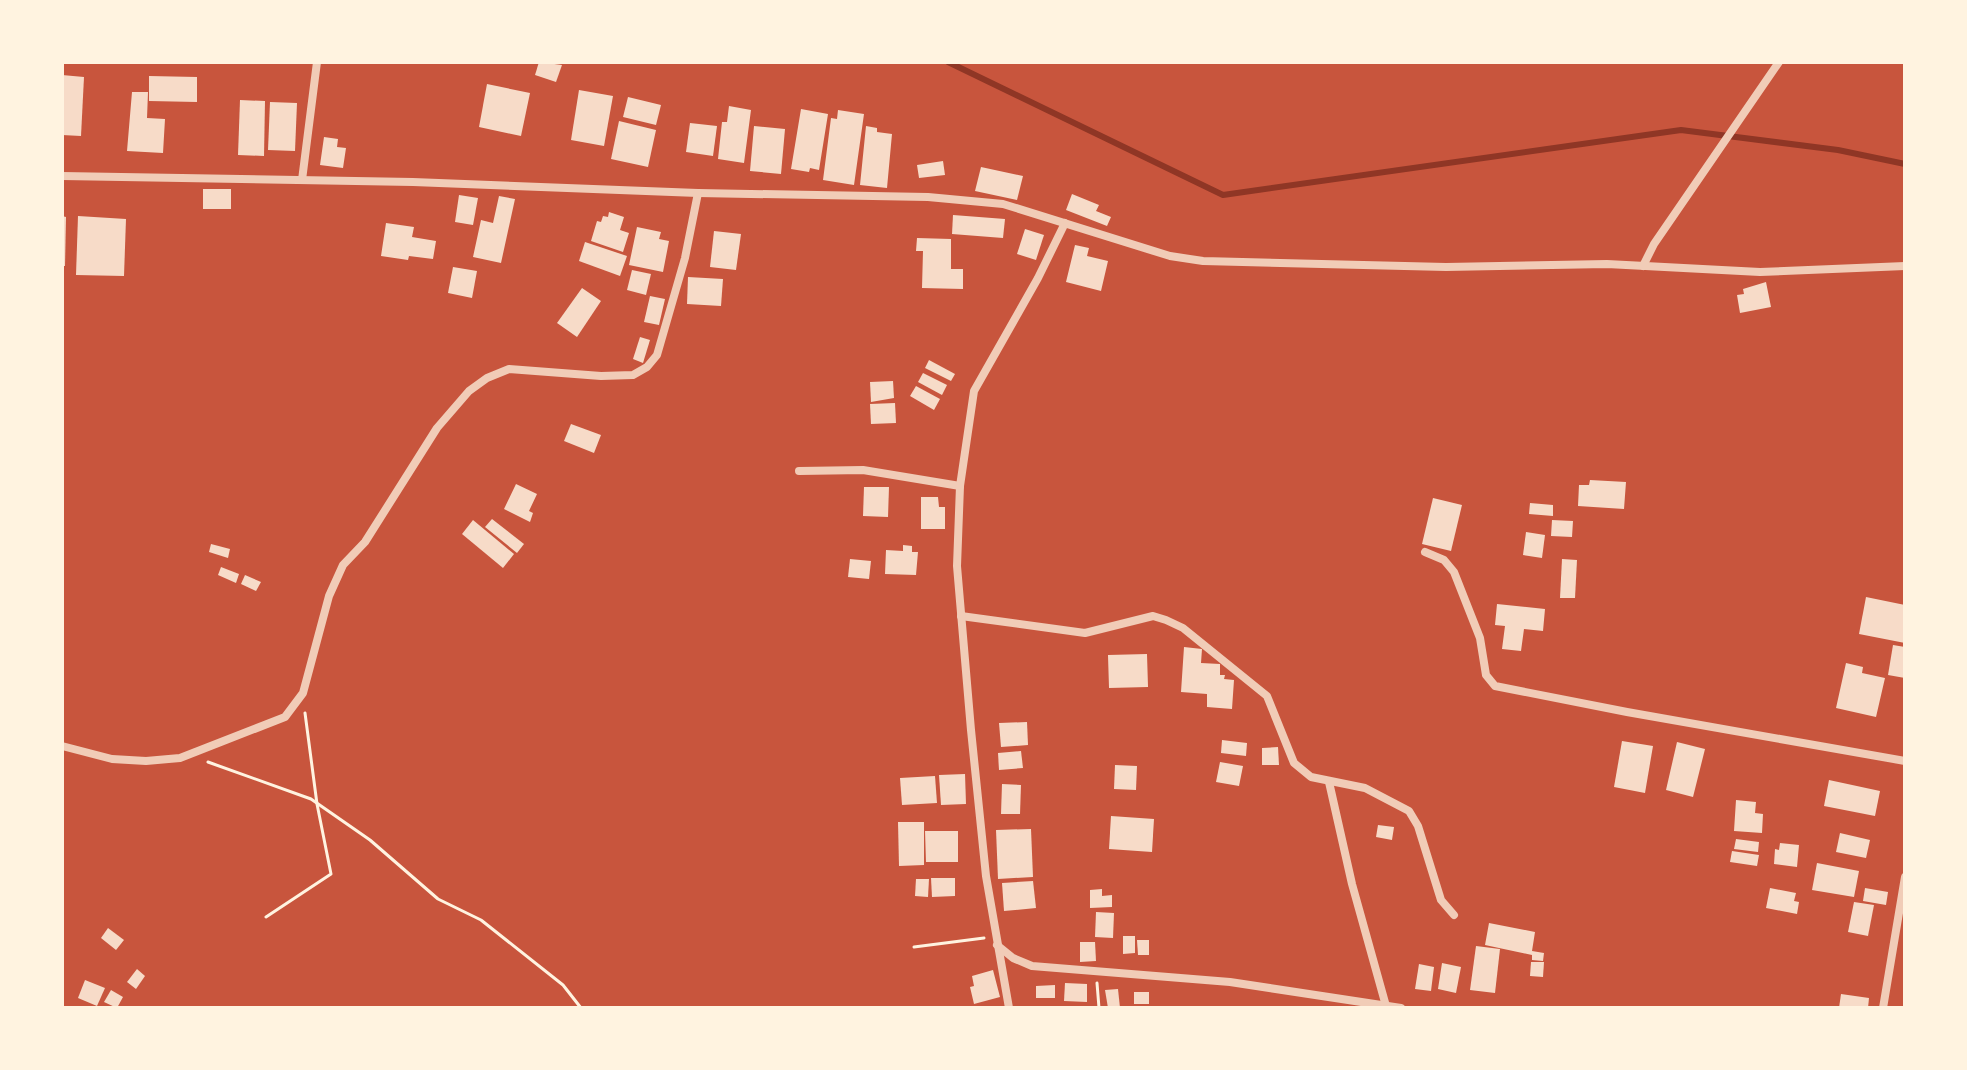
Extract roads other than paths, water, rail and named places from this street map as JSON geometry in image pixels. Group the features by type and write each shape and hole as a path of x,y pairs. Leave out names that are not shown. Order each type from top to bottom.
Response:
{"street":[{"path":"302,180 317,62"},
{"path":"1643,266 1654,244 1779,62"},
{"path":"62,176 413,182 698,193 928,197 1003,204 1170,256 1203,261 1446,267 1643,266 1760,272 1905,266"},
{"path":"62,746 112,759 146,761 188,755 278,721 289,713 303,693 329,596 339,573 365,542 437,428 469,391 487,378 509,369 623,376 642,371 651,363 657,355 681,271 698,193"},
{"path":"1009,1008 986,876 961,616 957,566 960,486 974,391 1038,278 1065,223"},
{"path":"799,471 863,470 960,486"},
{"path":"1425,552 1444,560 1454,572 1480,638 1486,675 1495,686 1905,761"},
{"path":"961,616 1085,633 1153,616 1183,628 1267,696 1294,763 1305,774 1365,788 1409,811 1418,826 1441,900 1454,915"},
{"path":"1329,782 1352,884 1386,1006"},
{"path":"1883,1008 1905,877"},
{"path":"996,940 1013,958 1032,966 1230,982 1331,1004 1401,1008"}],"waterway":[{"path":"948,62 1223,195 1681,130 1838,150 1905,164"}]}
